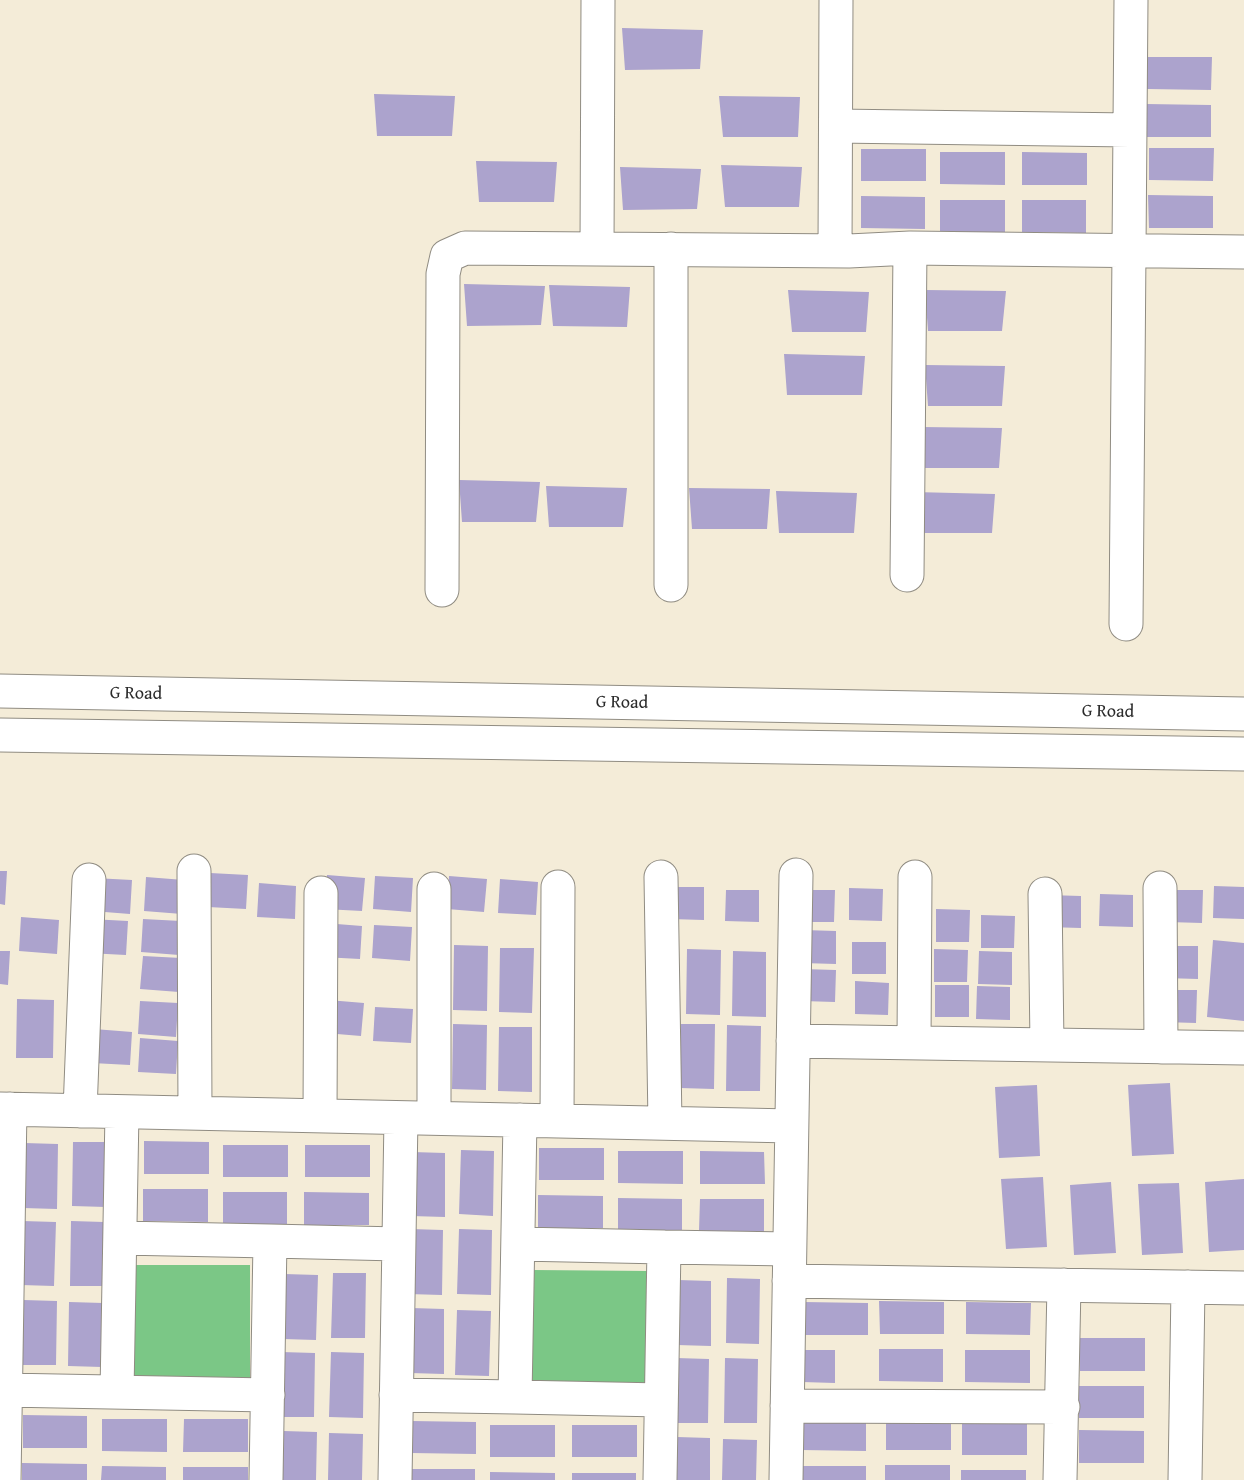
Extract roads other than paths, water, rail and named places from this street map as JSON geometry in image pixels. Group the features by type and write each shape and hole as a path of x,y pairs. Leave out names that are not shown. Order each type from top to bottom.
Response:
{"street":[{"path":"597,249 598,0"},
{"path":"835,251 836,0"},
{"path":"1126,624 1131,0"},
{"path":"836,126 1130,130"},
{"path":"442,590 443,274 447,256 465,248 835,251 910,248 1244,252"},
{"path":"907,575 910,248"},
{"path":"670,585 671,249"},
{"name":"G Road","path":"0,692 1244,714"},
{"path":"0,735 1244,754"},
{"path":"194,871 195,1113"},
{"path":"786,1480 796,875"},
{"path":"661,877 665,1123"},
{"path":"914,1043 915,877"},
{"path":"80,1111 89,880"},
{"path":"557,1121 558,887"},
{"path":"1160,888 1161,1047"},
{"path":"434,889 434,1118"},
{"path":"320,1116 321,893"},
{"path":"1045,894 1047,1045"},
{"path":"793,1041 1244,1048"},
{"path":"4,1480 5,1109 792,1126"},
{"path":"117,1392 122,1112"},
{"path":"395,1480 401,1118"},
{"path":"515,1397 520,1120"},
{"path":"120,1238 399,1244"},
{"path":"266,1480 270,1241"},
{"path":"518,1244 664,1247 789,1265 1064,1285 1244,1288"},
{"path":"660,1480 664,1247"},
{"path":"1060,1480 1064,1285"},
{"path":"1185,1480 1188,1287"},
{"path":"5,1390 268,1395"},
{"path":"396,1395 661,1400"},
{"path":"787,1406 1063,1407"}]}
